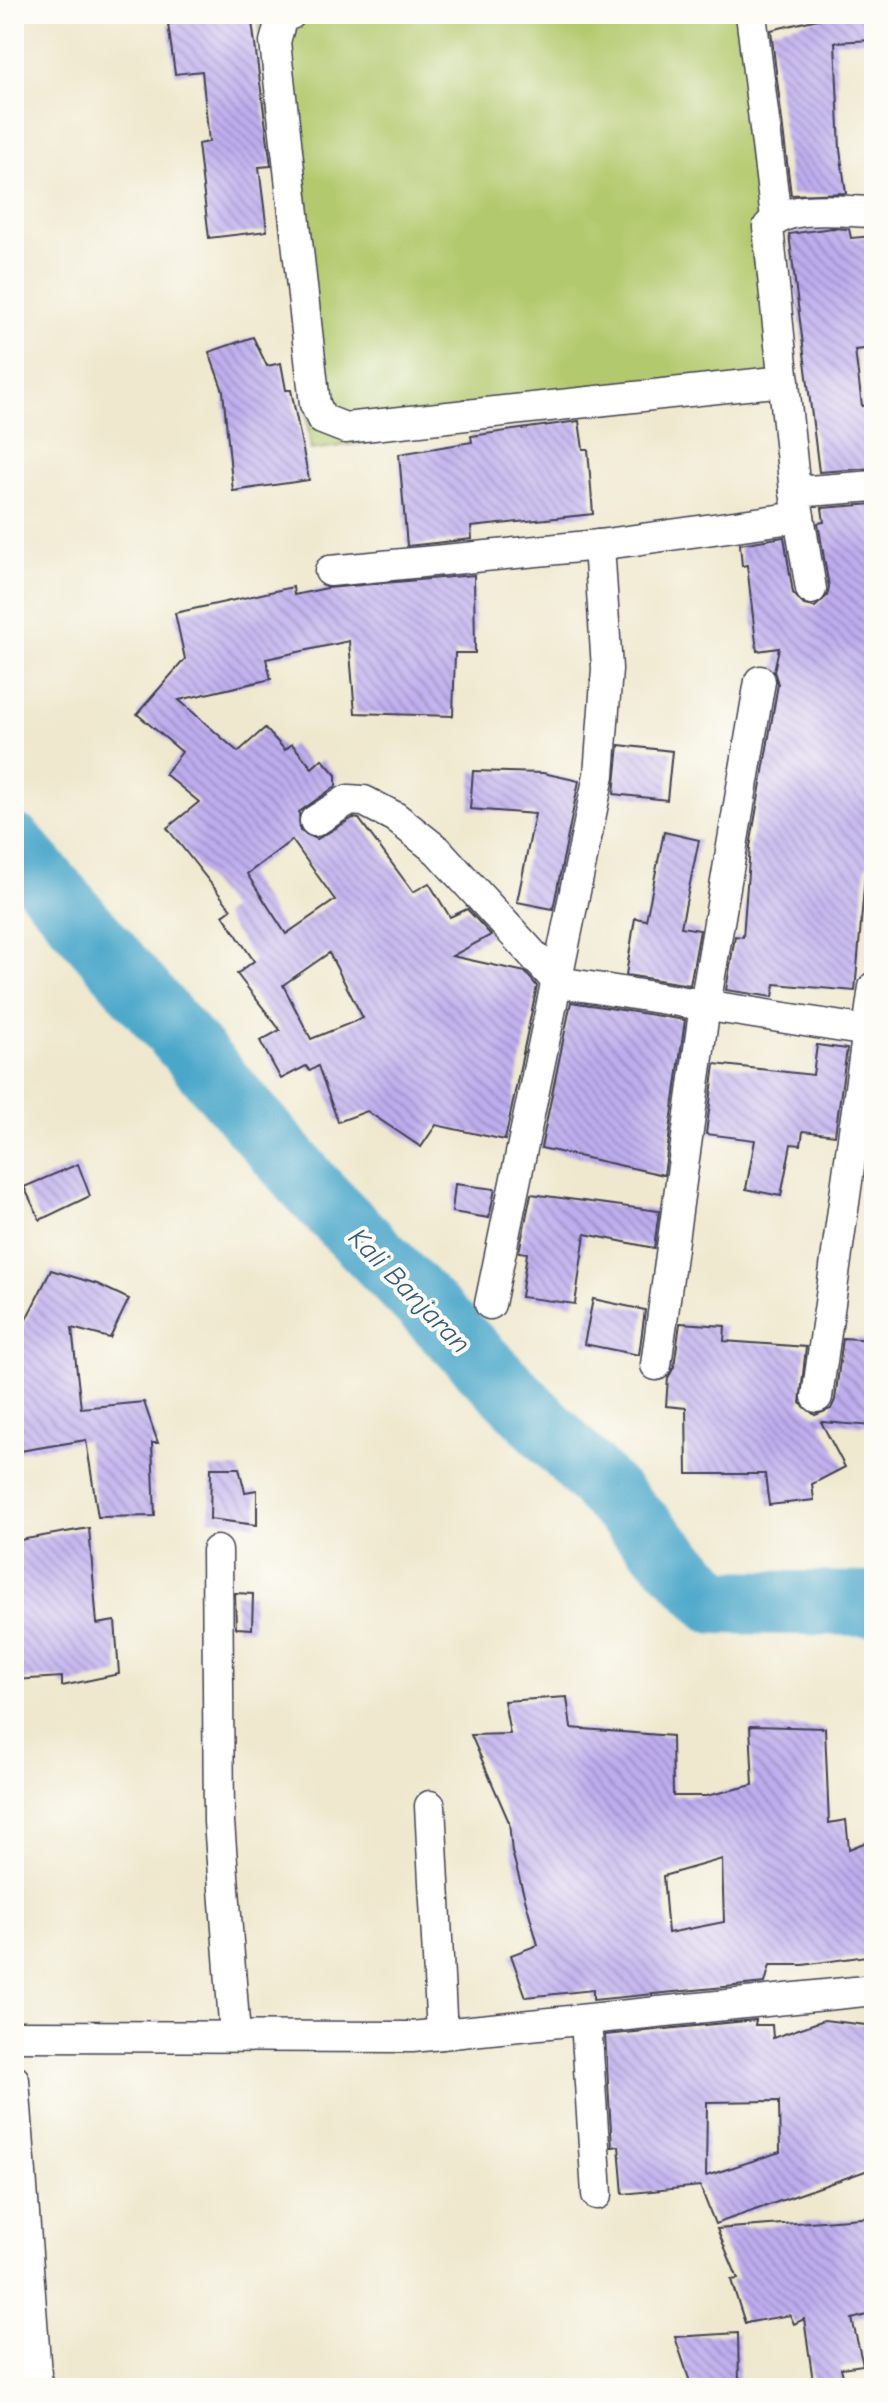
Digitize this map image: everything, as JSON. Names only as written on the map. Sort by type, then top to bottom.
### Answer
[{"type":"street","points":[[291,14],[282,16],[275,42],[315,404],[322,419],[345,428],[784,381]]},
{"type":"street","points":[[751,14],[776,218]]},
{"type":"street","points":[[811,589],[797,505],[768,227],[776,218],[792,213],[874,212]]},
{"type":"street","points":[[330,571],[599,545],[797,505],[874,486]]},
{"type":"street","points":[[490,1304],[599,775],[607,669],[599,545]]},
{"type":"street","points":[[656,1365],[705,1005],[760,681]]},
{"type":"street","points":[[315,821],[348,800],[364,801],[395,817],[438,851],[558,982],[870,1032]]},
{"type":"street","points":[[817,1397],[874,987]]},
{"type":"street","points":[[217,1551],[219,1822],[235,2036]]},
{"type":"street","points":[[430,1806],[442,2034]]},
{"type":"street","points":[[14,2036],[442,2034],[874,1990]]},
{"type":"street","points":[[586,2020],[597,2194]]},
{"type":"street","points":[[14,2080],[37,2388]]},
{"type":"green space","points":[[258,14],[745,14],[782,396],[582,414],[311,450]]},
{"type":"building","points":[[251,14],[271,166],[259,167],[267,231],[209,238],[198,144],[209,142],[202,71],[175,74],[168,24]]},
{"type":"building","points":[[839,14],[874,14],[874,40],[835,42],[840,150],[846,193],[791,195],[771,30]]},
{"type":"building","points":[[832,228],[849,229],[851,238],[874,236],[874,348],[855,350],[862,406],[874,404],[874,468],[819,472],[789,234]]},
{"type":"building","points":[[253,337],[267,366],[281,363],[286,390],[291,390],[309,480],[233,491],[223,391],[209,352]]},
{"type":"building","points":[[579,421],[583,449],[588,449],[593,514],[471,527],[472,539],[407,546],[399,454],[472,442],[471,436]]},
{"type":"building","points":[[874,504],[874,867],[866,865],[855,991],[775,984],[773,997],[726,990],[735,936],[743,937],[750,847],[778,684],[774,671],[779,648],[757,651],[747,565],[742,566],[740,544],[784,537],[793,593],[804,605],[815,607],[827,596],[829,587],[818,523],[824,522],[822,508]]},
{"type":"building","points":[[474,575],[475,653],[455,653],[453,716],[355,713],[349,641],[266,659],[271,679],[179,700],[238,752],[265,728],[285,750],[292,744],[312,768],[322,759],[336,775],[336,786],[299,812],[300,831],[317,839],[353,818],[359,819],[413,892],[429,883],[450,917],[467,909],[491,935],[452,956],[525,972],[537,986],[505,1140],[436,1125],[421,1147],[367,1111],[338,1122],[318,1066],[310,1071],[306,1066],[281,1079],[260,1041],[280,1030],[237,974],[254,961],[223,915],[231,909],[167,828],[199,802],[165,774],[182,752],[137,714],[185,659],[175,613],[293,587],[294,595],[327,588]],"holes":[[[292,840],[335,900],[286,934],[247,874]],[[329,953],[363,1018],[311,1039],[283,985]]]},
{"type":"building","points":[[619,745],[672,751],[667,800],[614,794]]},
{"type":"building","points":[[473,771],[543,773],[579,781],[553,909],[517,902],[535,814],[470,809]]},
{"type":"building","points":[[664,832],[699,840],[681,927],[700,930],[690,985],[626,975],[635,918],[646,920]]},
{"type":"building","points":[[571,1002],[685,1020],[664,1175],[541,1148]]},
{"type":"building","points":[[817,1045],[847,1049],[835,1135],[803,1131],[801,1145],[791,1144],[781,1196],[746,1189],[755,1140],[706,1134],[715,1064],[813,1075]]},
{"type":"building","points":[[78,1164],[90,1196],[40,1220],[24,1187]]},
{"type":"building","points":[[455,1184],[495,1189],[489,1218],[452,1212]]},
{"type":"building","points":[[531,1194],[659,1211],[654,1248],[585,1234],[575,1304],[521,1297],[527,1253],[519,1252]]},
{"type":"building","points":[[51,1270],[97,1284],[129,1299],[110,1338],[72,1328],[81,1408],[144,1402],[158,1443],[152,1443],[155,1516],[98,1517],[86,1440],[14,1452],[14,1343]]},
{"type":"building","points":[[593,1299],[645,1310],[639,1355],[584,1344]]},
{"type":"building","points":[[680,1323],[725,1326],[724,1341],[806,1347],[800,1403],[815,1415],[831,1409],[835,1400],[843,1338],[874,1340],[874,1426],[821,1422],[845,1467],[812,1484],[814,1500],[769,1505],[765,1474],[687,1474],[686,1408],[666,1406],[668,1378],[674,1367]]},
{"type":"building","points":[[211,1468],[239,1468],[245,1492],[257,1490],[257,1525],[210,1519]]},
{"type":"building","points":[[89,1528],[97,1624],[115,1621],[119,1674],[62,1686],[62,1677],[14,1680],[14,1541]]},
{"type":"building","points":[[235,1593],[253,1594],[252,1629],[236,1628]]},
{"type":"building","points":[[567,1697],[571,1728],[672,1736],[673,1796],[706,1796],[753,1785],[750,1726],[825,1728],[829,1823],[846,1820],[849,1849],[874,1839],[874,1955],[803,1965],[770,1965],[765,1983],[593,2000],[593,1990],[526,1997],[511,1955],[538,1945],[512,1852],[509,1822],[471,1735],[510,1734],[504,1701]],"holes":[[[722,1859],[724,1922],[668,1933],[663,1876]]]},
{"type":"building","points":[[756,2020],[755,2025],[772,2025],[773,2038],[824,2020],[874,2026],[874,2168],[715,2224],[700,2186],[623,2194],[619,2146],[612,2147],[605,2035]],"holes":[[[779,2101],[780,2152],[706,2176],[707,2102]]]},
{"type":"building","points":[[874,2217],[874,2313],[852,2319],[863,2365],[841,2368],[846,2388],[814,2388],[804,2319],[794,2324],[790,2315],[745,2323],[731,2280],[738,2279],[717,2229]]},
{"type":"building","points":[[738,2333],[739,2383],[691,2385],[675,2337]]},
{"type":"waterway","name":"Kali Banjaran","points":[[14,846],[313,1190],[715,1602],[874,1604]]}]
